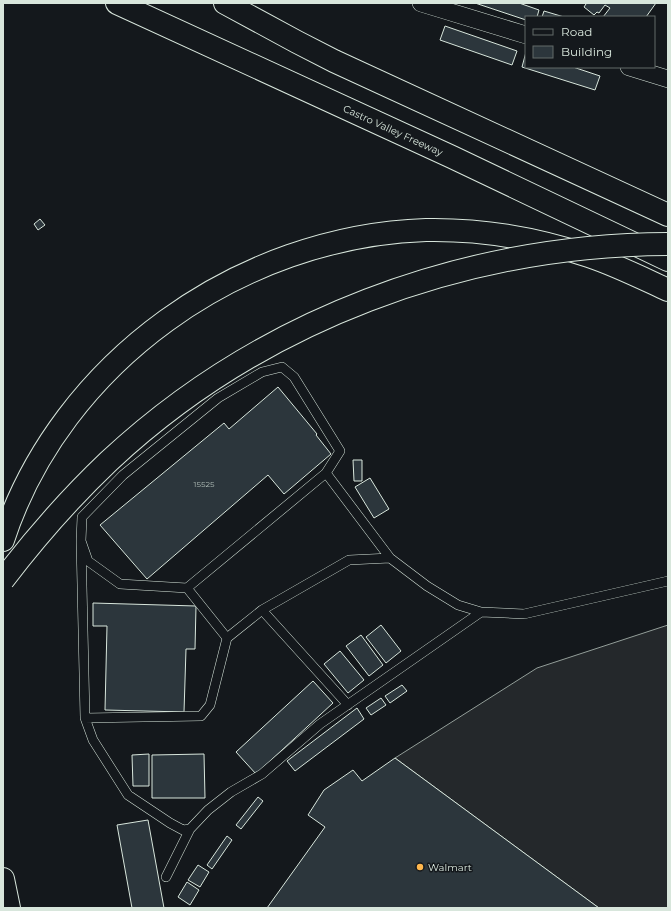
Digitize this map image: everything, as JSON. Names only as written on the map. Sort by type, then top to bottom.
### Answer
[{"type":"highway","name":"Castro Valley Freeway","points":[[117,3],[472,167],[668,260]]},
{"type":"highway","points":[[225,3],[334,61],[668,215]]},
{"type":"highway","points":[[3,540],[23,490],[44,452],[67,419],[118,361],[151,332],[188,305],[224,284],[263,265],[302,251],[356,238],[426,230],[468,232],[510,237],[548,244],[590,256],[630,272],[668,290]]},
{"type":"highway","points":[[3,580],[50,521],[79,490],[125,447],[168,412],[209,383],[244,360],[281,340],[344,310],[396,289],[478,265],[560,250],[601,246],[668,244]]},
{"type":"highway","points":[[3,878],[9,908]]},
{"type":"street","points":[[421,3],[525,35]]},
{"type":"street","points":[[632,68],[668,79]]},
{"type":"lane","points":[[81,541],[88,561],[120,584],[187,588],[326,473],[340,451],[294,377],[282,367],[262,372],[218,398],[123,475],[82,517],[81,541],[85,718],[93,740],[128,795],[170,823],[184,830],[190,829]]},
{"type":"lane","points":[[326,473],[390,558],[427,586],[458,606],[481,612],[524,614],[668,581]]},
{"type":"lane","points":[[85,718],[201,716],[210,705],[227,638],[262,610],[349,560],[390,558]]},
{"type":"lane","points":[[187,588],[227,638]]},
{"type":"lane","points":[[262,610],[348,705]]},
{"type":"lane","points":[[166,877],[190,829],[208,810],[231,792],[262,774],[320,724],[481,612]]},
{"type":"shaded area","points":[[668,625],[668,908],[599,908],[395,758],[537,668]]},
{"type":"building","points":[[475,3],[519,3],[539,10],[537,16],[525,16],[525,20]]},
{"type":"building","points":[[584,3],[656,3],[647,16],[604,16],[610,8],[605,5],[599,13],[597,12],[594,15],[584,7],[586,4]]},
{"type":"building","points":[[544,11],[561,16],[542,16]]},
{"type":"building","points":[[445,26],[517,51],[512,65],[440,40]]},
{"type":"building","points":[[525,56],[525,68],[522,67]]},
{"type":"building","points":[[525,68],[576,68],[600,76],[595,90]]},
{"type":"building","points":[[40,219],[45,225],[38,230],[34,224]]},
{"type":"building","points":[[278,387],[317,434],[316,435],[331,454],[284,494],[268,475],[147,579],[100,525],[224,423],[229,429]]},
{"type":"building","points":[[353,460],[362,460],[362,481],[354,481]]},
{"type":"building","points":[[370,478],[389,509],[374,518],[355,487]]},
{"type":"building","points":[[93,603],[196,606],[195,649],[186,649],[184,712],[105,710],[107,626],[93,626]]},
{"type":"building","points":[[381,625],[401,651],[386,663],[366,637]]},
{"type":"building","points":[[361,635],[383,665],[369,676],[346,646]]},
{"type":"building","points":[[340,651],[364,680],[348,693],[324,664]]},
{"type":"building","points":[[313,681],[333,703],[256,774],[236,752]]},
{"type":"building","points":[[402,685],[407,691],[390,703],[385,696]]},
{"type":"building","points":[[381,698],[386,705],[371,715],[366,708]]},
{"type":"building","points":[[357,708],[364,719],[295,771],[287,761]]},
{"type":"building","points":[[149,754],[149,786],[133,786],[132,755]]},
{"type":"building","points":[[204,754],[205,798],[152,798],[152,755]]},
{"type":"building","name":"Walmart","points":[[395,758],[599,908],[267,908],[325,827],[308,815],[324,790],[353,770],[362,781]]},
{"type":"building","points":[[258,797],[263,801],[241,829],[236,825]]},
{"type":"building","points":[[148,820],[164,908],[132,908],[117,825]]},
{"type":"building","points":[[227,836],[232,840],[212,869],[207,865]]},
{"type":"building","points":[[198,865],[209,872],[200,887],[188,880]]},
{"type":"building","points":[[187,882],[199,890],[190,905],[178,897]]},
{"type":"place","name":"Walmart","points":[[420,867]]}]
